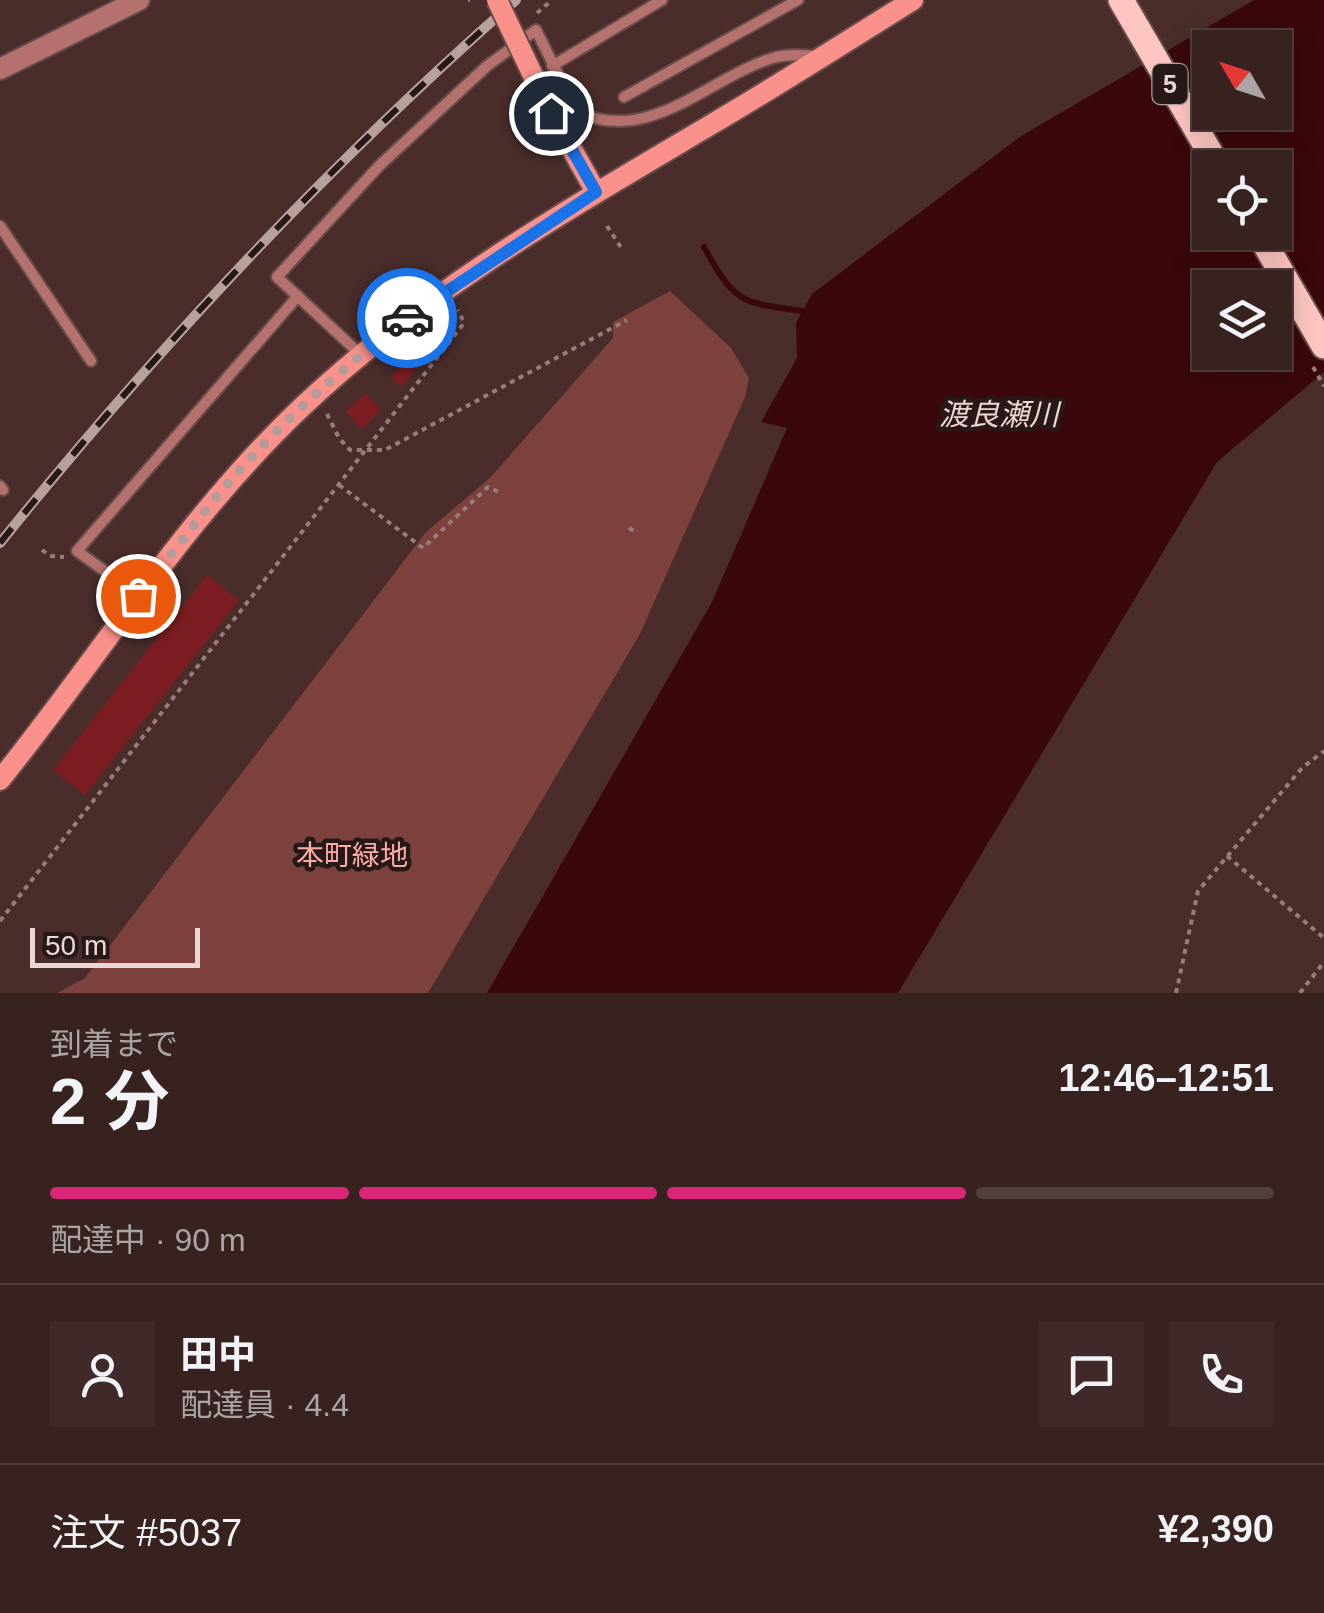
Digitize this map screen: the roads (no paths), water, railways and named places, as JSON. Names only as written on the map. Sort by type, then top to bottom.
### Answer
[{"type":"main road","name":"5","points":[[1121,0],[1208,150]]},
{"type":"main road","points":[[1268,250],[1324,346]]},
{"type":"street","points":[[0,69],[138,0]]},
{"type":"street","points":[[497,0],[551,113],[596,192]]},
{"type":"street","points":[[0,780],[231,480],[360,354],[430,300],[596,192],[913,0]]},
{"type":"lane","points":[[552,66],[662,0]]},
{"type":"lane","points":[[624,97],[798,0]]},
{"type":"lane","points":[[360,354],[277,277],[379,166],[487,66],[536,30],[577,112],[606,122],[653,118],[773,58],[793,54],[823,56]]},
{"type":"lane","points":[[0,226],[90,362]]},
{"type":"lane","points":[[138,596],[77,551],[298,296]]},
{"type":"water","name":"渡良瀬川","points":[[1254,0],[1324,0],[1324,372],[1217,462],[898,993],[487,993],[712,602],[787,428],[761,422],[797,358],[796,323],[812,294],[1021,136],[1192,36],[1192,130],[1292,130],[1292,30],[1203,30]]},
{"type":"waterway","points":[[704,247],[725,281],[744,299],[809,312]]},
{"type":"railway","points":[[0,543],[120,399],[246,260],[378,127],[516,0]]},
{"type":"park label","name":"本町緑地","points":[[352,855]]}]
